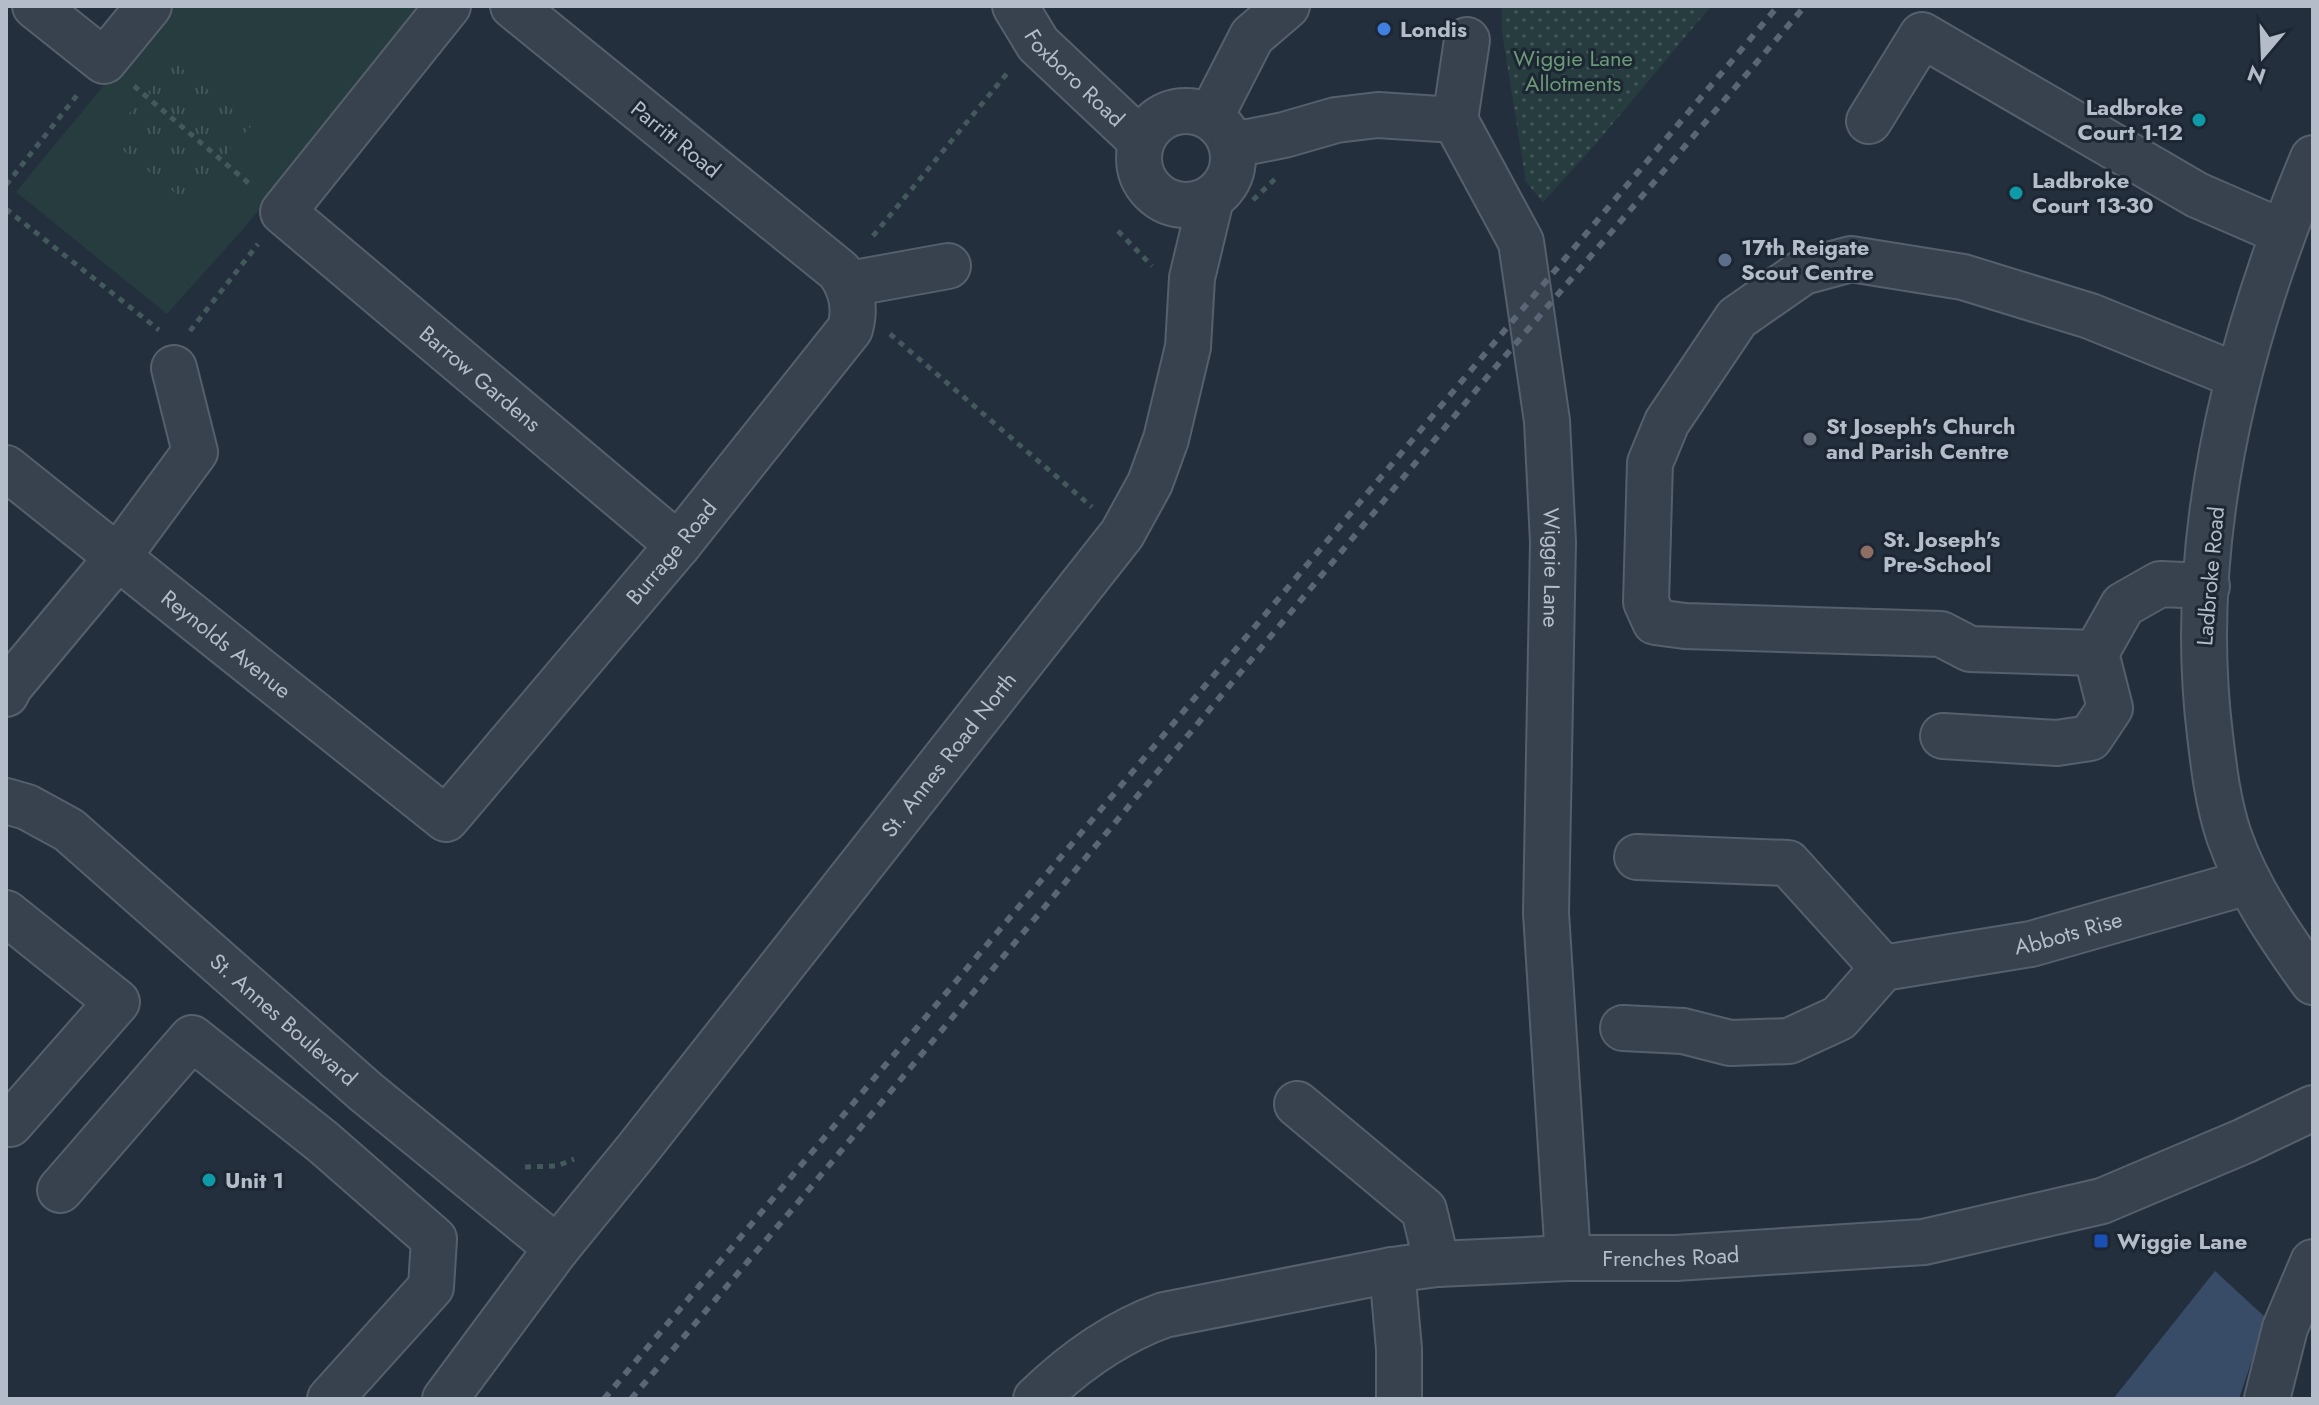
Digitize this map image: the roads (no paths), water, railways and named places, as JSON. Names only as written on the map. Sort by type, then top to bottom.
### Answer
[{"type":"street","points":[[35,6],[104,61],[149,6]]},
{"type":"street","name":"Barrow Gardens","points":[[448,6],[283,212],[678,545]]},
{"type":"street","name":"Parritt Road","points":[[513,6],[844,278]]},
{"type":"street","name":"Foxboro Road","points":[[1015,6],[1038,44],[1141,141]]},
{"type":"street","points":[[1287,6],[1252,36],[1222,131],[1234,164],[1228,182],[1228,204],[1181,206],[1162,199],[1143,178],[1139,162],[1141,141],[1150,127],[1163,116],[1175,111],[1192,111],[1222,131],[1284,135],[1336,120],[1378,115],[1455,120],[1467,40]]},
{"type":"street","points":[[1869,121],[1922,35],[2197,195],[2282,232]]},
{"type":"street","name":"Wiggie Lane","points":[[1455,120],[1521,242],[1547,421],[1553,542],[1546,913],[1568,1258]]},
{"type":"street","name":"Ladbroke Road","points":[[2313,158],[2282,232],[2238,376],[2219,479],[2203,655],[2217,789],[2229,835],[2248,882],[2264,911],[2313,982]]},
{"type":"street","name":"St. Annes Road North","points":[[445,1399],[557,1248],[1122,534],[1150,483],[1166,439],[1188,347],[1192,278],[1228,204]]},
{"type":"street","points":[[2096,653],[1970,649],[1941,634],[1685,626],[1655,622],[1646,602],[1650,463],[1667,422],[1737,318],[1803,272],[1851,259],[1977,282],[2090,316],[2238,376]]},
{"type":"street","points":[[844,278],[948,266]]},
{"type":"street","name":"Burrage Road","points":[[446,819],[678,545],[850,329],[854,315],[844,278]]},
{"type":"street","points":[[6,694],[117,558],[195,452],[176,356]]},
{"type":"street","name":"Reynolds Avenue","points":[[6,468],[446,819]]},
{"type":"street","points":[[1943,736],[2057,743],[2090,738],[2110,708],[2096,653],[2123,605],[2160,584],[2207,586]]},
{"type":"street","name":"St. Annes Boulevard","points":[[6,801],[27,807],[69,830],[366,1092],[557,1248]]},
{"type":"street","points":[[1623,1028],[1683,1031],[1730,1043],[1789,1041],[1839,1018],[1883,968],[1788,863],[1637,857]]},
{"type":"street","name":"Abbots Rise","points":[[1883,968],[2031,944],[2248,882]]},
{"type":"street","points":[[6,913],[117,1002],[10,1124]]},
{"type":"street","points":[[60,1190],[192,1038],[323,1142],[434,1239],[431,1287],[330,1399]]},
{"type":"street","points":[[323,1142],[331,1128],[366,1092]]},
{"type":"street","points":[[1297,1104],[1424,1210],[1437,1264]]},
{"type":"street","name":"Frenches Road","points":[[1036,1399],[1052,1383],[1131,1327],[1164,1315],[1437,1264],[1568,1258],[1676,1258],[1924,1242],[2102,1201],[2313,1108]]},
{"type":"street","points":[[2267,1399],[2285,1328],[2313,1262]]},
{"type":"street","points":[[1392,1270],[1399,1349],[1399,1399]]},
{"type":"water","points":[[2215,1271],[2266,1318],[2239,1399],[2113,1399]]},
{"type":"railway","points":[[604,1399],[1778,6]]},
{"type":"railway","points":[[631,1399],[1488,376],[1805,6]]},
{"type":"place","name":"Londis","points":[[1384,29]]},
{"type":"place","name":"Ladbroke Court 1-12","points":[[2199,120]]},
{"type":"place","name":"Ladbroke Court 13-30","points":[[2016,193]]},
{"type":"place","name":"17th Reigate Scout Centre","points":[[1725,260]]},
{"type":"place","name":"St Joseph's Church and Parish Centre","points":[[1810,439]]},
{"type":"place","name":"St. Joseph's Pre-School","points":[[1867,552]]},
{"type":"place","name":"Unit 1","points":[[209,1180]]},
{"type":"place","name":"Wiggie Lane","points":[[2101,1241]]},
{"type":"park label","name":"Wiggie Lane Allotments","points":[[1573,70]]}]
